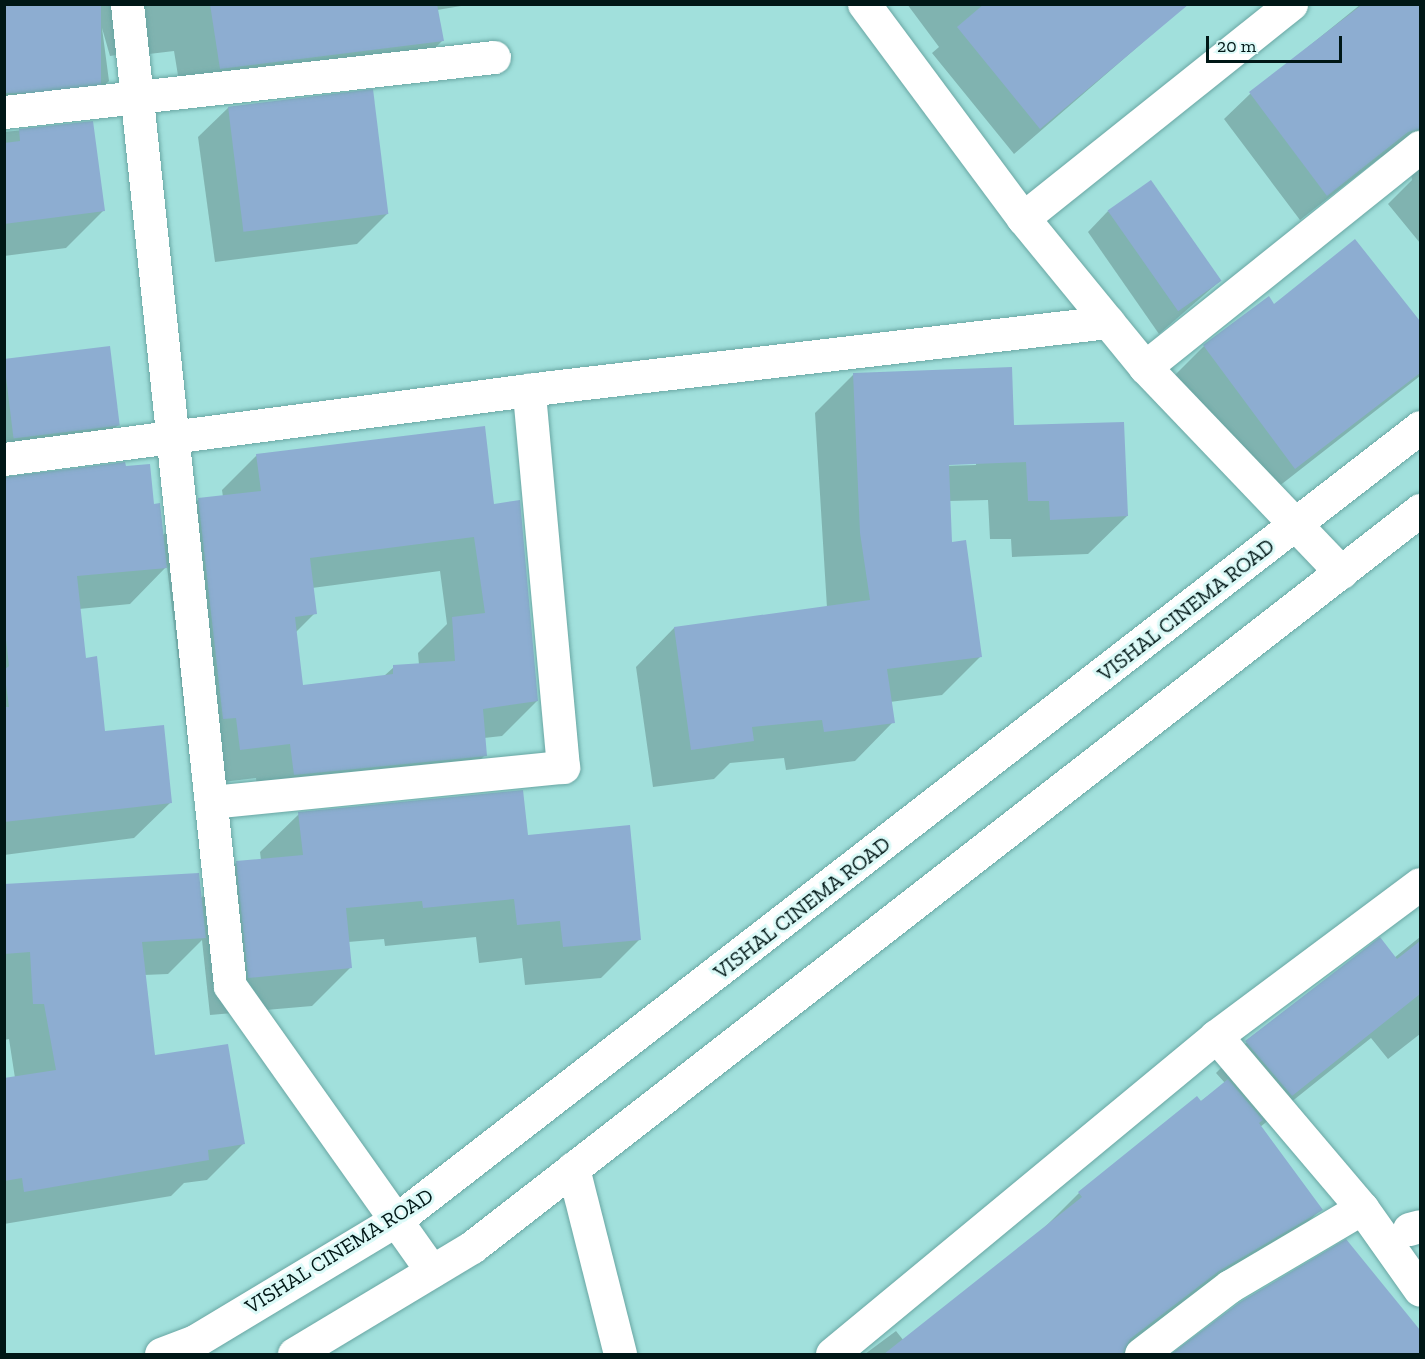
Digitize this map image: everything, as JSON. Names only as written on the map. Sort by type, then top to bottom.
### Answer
[{"type":"street","points":[[127,4],[230,986],[432,1271]]},
{"type":"street","points":[[864,4],[1023,218],[1145,367],[1341,572]]},
{"type":"street","points":[[1023,218],[1291,4]]},
{"type":"street","points":[[4,112],[494,57]]},
{"type":"street","points":[[1145,367],[1420,147]]},
{"type":"street","points":[[4,459],[530,390],[1108,322]]},
{"type":"street","points":[[211,802],[563,767],[530,390]]},
{"type":"street","name":"VISHAL CINEMA ROAD","points":[[161,1354],[195,1341],[396,1220],[1420,427]]},
{"type":"street","points":[[294,1354],[472,1247],[1420,510]]},
{"type":"street","points":[[832,1354],[1216,1036],[1420,884]]},
{"type":"street","points":[[1216,1036],[1362,1208],[1420,1290]]},
{"type":"street","points":[[573,1168],[620,1354]]},
{"type":"street","points":[[1141,1354],[1230,1286],[1362,1208]]},
{"type":"building","points":[[4,4],[101,4],[101,93],[4,93]]},
{"type":"building","points":[[210,4],[437,4],[444,41],[220,69]]},
{"type":"building","points":[[984,4],[1189,4],[1040,129],[957,27]]},
{"type":"building","points":[[1363,4],[1420,4],[1420,129],[1408,132],[1327,196],[1249,92]]},
{"type":"building","points":[[373,89],[388,214],[243,232],[228,107]]},
{"type":"building","points":[[93,121],[105,211],[4,224],[4,143],[20,141],[19,129]]},
{"type":"building","points":[[1151,180],[1222,281],[1178,311],[1108,210]]},
{"type":"building","points":[[1355,239],[1420,321],[1420,373],[1295,469],[1203,345],[1269,296],[1274,304]]},
{"type":"building","points":[[110,346],[120,425],[14,438],[4,359]]},
{"type":"building","points":[[1012,367],[1014,425],[1124,422],[1128,516],[1050,520],[1049,501],[1028,501],[1026,462],[949,465],[952,542],[966,540],[982,657],[887,669],[895,723],[824,732],[822,720],[752,727],[754,741],[691,750],[674,627],[870,600],[860,533],[853,373]]},
{"type":"building","points":[[485,426],[494,504],[520,500],[538,701],[483,709],[487,756],[294,775],[290,744],[240,750],[236,718],[223,719],[198,498],[261,491],[256,454]],"holes":[[[474,537],[485,613],[452,617],[455,661],[393,665],[393,674],[303,685],[295,617],[317,614],[310,558]]]},
{"type":"building","points":[[125,462],[126,466],[150,464],[154,504],[160,503],[167,568],[77,576],[86,658],[97,656],[105,731],[164,725],[172,803],[4,822],[4,707],[9,707],[4,670],[9,666],[4,623],[4,477]]},
{"type":"building","points":[[523,790],[528,835],[630,825],[641,940],[563,947],[560,921],[517,925],[514,899],[423,908],[422,901],[346,908],[352,968],[248,978],[236,861],[303,855],[298,812]]},
{"type":"building","points":[[199,873],[206,938],[142,942],[155,1055],[228,1044],[245,1144],[208,1150],[209,1160],[24,1192],[22,1178],[4,1181],[4,1078],[56,1070],[44,1004],[33,1004],[30,952],[4,954],[4,884]]},
{"type":"building","points":[[1380,937],[1397,959],[1420,941],[1420,994],[1292,1096],[1245,1041]]},
{"type":"building","points":[[1228,1079],[1263,1120],[1259,1123],[1323,1210],[1219,1271],[1130,1339],[1123,1354],[884,1354],[1082,1197],[1078,1192],[1197,1096],[1201,1101]]},
{"type":"building","points":[[1346,1239],[1420,1330],[1420,1354],[1171,1354],[1240,1302]]}]
